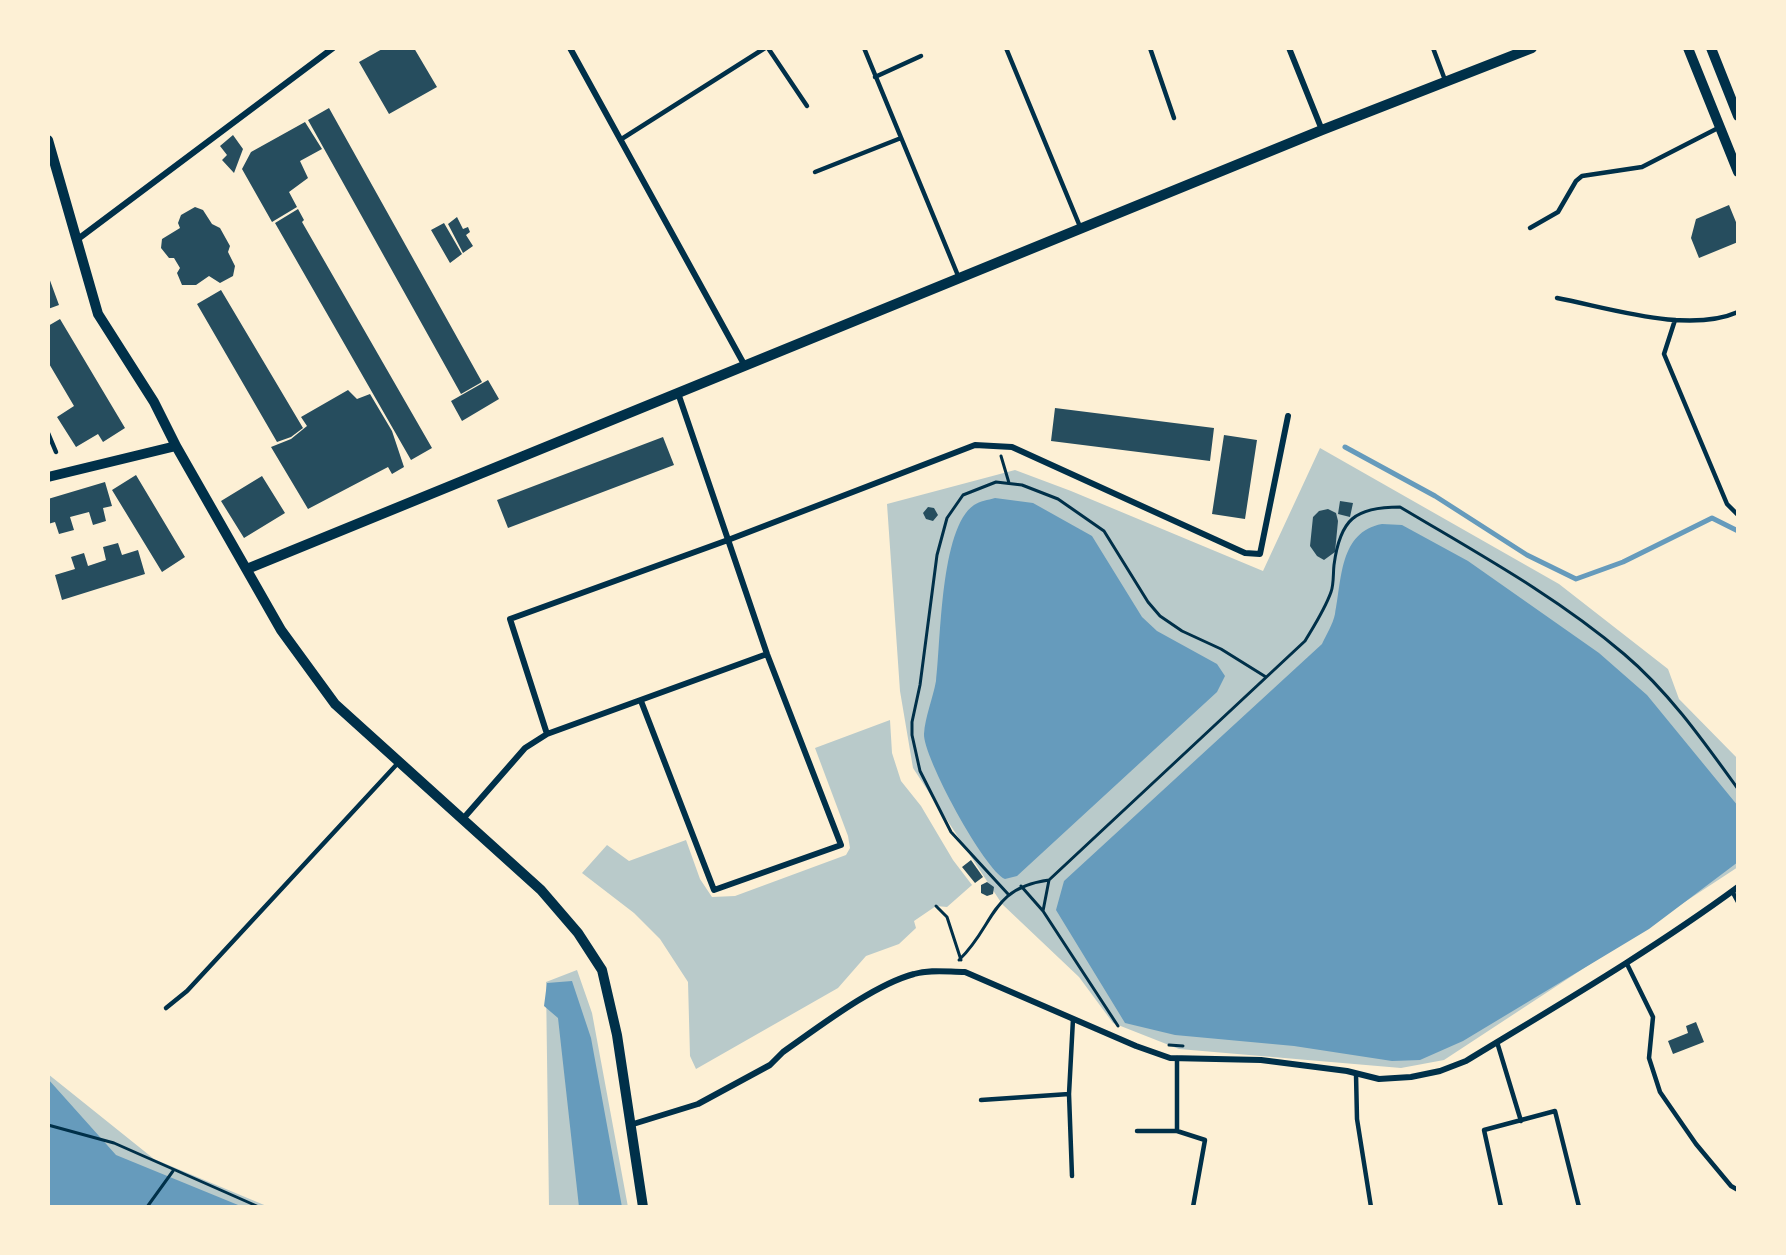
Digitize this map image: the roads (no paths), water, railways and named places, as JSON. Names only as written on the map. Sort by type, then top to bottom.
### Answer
[{"type":"street","points":[[78,239],[333,48]]},
{"type":"street","points":[[570,48],[745,366]]},
{"type":"street","points":[[1289,48],[1322,130]]},
{"type":"street","points":[[247,569],[1445,80],[1532,48]]},
{"type":"street","points":[[1688,48],[1738,172]]},
{"type":"street","points":[[1711,48],[1738,116]]},
{"type":"street","points":[[48,140],[98,314],[154,402],[176,446],[281,630],[335,704],[541,890],[578,933],[602,970],[617,1035],[643,1207]]},
{"type":"street","points":[[641,701],[714,890],[841,845],[767,654],[678,393]]},
{"type":"street","points":[[547,734],[510,619],[728,540],[975,445],[999,446],[1022,452],[1245,553],[1260,554],[1288,416]]},
{"type":"street","points":[[48,477],[176,446]]},
{"type":"street","points":[[462,821],[525,748],[547,734],[767,654]]},
{"type":"street","points":[[630,1125],[698,1104],[770,1065],[783,1052],[887,984],[915,973],[937,971],[965,972],[1136,1046],[1177,1058],[1261,1060],[1379,1079],[1412,1077],[1440,1071],[1466,1061],[1627,964],[1735,889]]},
{"type":"lane","points":[[620,140],[767,48],[807,106]]},
{"type":"lane","points":[[864,48],[959,279]]},
{"type":"lane","points":[[1006,48],[1081,229]]},
{"type":"lane","points":[[1150,48],[1174,118]]},
{"type":"lane","points":[[1433,48],[1445,80]]},
{"type":"lane","points":[[875,76],[921,56]]},
{"type":"lane","points":[[1530,228],[1558,212],[1576,181],[1582,176],[1642,167],[1720,127]]},
{"type":"lane","points":[[816,172],[901,138]]},
{"type":"lane","points":[[1557,298],[1690,322],[1719,320],[1738,312]]},
{"type":"lane","points":[[1675,320],[1664,354],[1727,504],[1738,515]]},
{"type":"lane","points":[[48,433],[56,452]]},
{"type":"lane","points":[[166,1008],[188,991],[398,763]]},
{"type":"lane","points":[[1735,889],[1738,902]]},
{"type":"lane","points":[[1627,964],[1653,1017],[1649,1059],[1660,1092],[1696,1144],[1731,1186],[1738,1191]]},
{"type":"lane","points":[[1072,1176],[1069,1094],[1073,1019]]},
{"type":"lane","points":[[1497,1042],[1521,1121]]},
{"type":"lane","points":[[1177,1058],[1177,1131]]},
{"type":"lane","points":[[1356,1074],[1357,1119],[1371,1207]]},
{"type":"lane","points":[[981,1100],[1069,1094]]},
{"type":"lane","points":[[1501,1207],[1484,1130],[1556,1111],[1579,1207]]},
{"type":"lane","points":[[1137,1131],[1177,1131],[1205,1140],[1193,1207]]},
{"type":"water","points":[[995,498],[1033,503],[1092,536],[1142,617],[1157,631],[1217,664],[1225,676],[1217,692],[1017,876],[1005,879],[996,871],[970,836],[933,765],[924,734],[936,681],[944,587],[954,537],[963,518],[974,505]]},
{"type":"water","points":[[1382,524],[1402,525],[1468,561],[1599,653],[1647,695],[1738,806],[1738,862],[1649,929],[1463,1041],[1420,1060],[1392,1061],[1294,1046],[1175,1035],[1125,1023],[1056,910],[1064,881],[1322,644],[1334,618],[1345,559],[1350,547],[1368,529]]},
{"type":"water","points":[[572,981],[591,1038],[622,1207],[579,1207],[558,1018],[544,1006],[547,983]]},
{"type":"water","points":[[48,1079],[116,1155],[243,1207],[48,1207]]},
{"type":"waterway","points":[[1345,447],[1435,496],[1527,555],[1576,579],[1623,562],[1712,518],[1738,531]]}]
